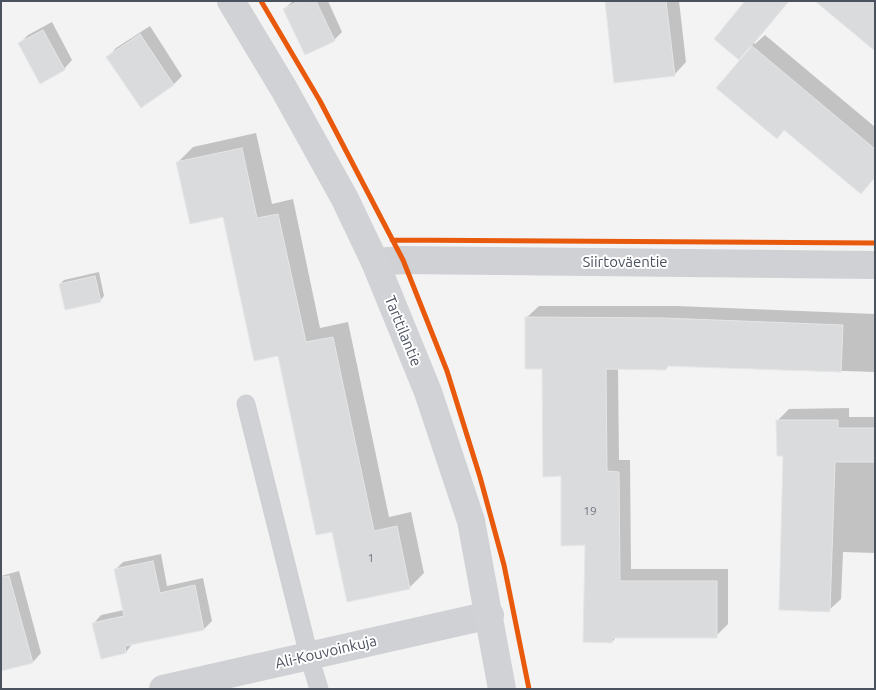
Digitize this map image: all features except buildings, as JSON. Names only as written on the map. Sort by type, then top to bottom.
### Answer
[{"type":"street","name":"Tarttilantie","points":[[231,1],[345,199],[375,262],[428,392],[468,512],[490,615],[502,689]]},
{"type":"street","name":"Siirtoväentie","points":[[375,262],[413,260],[875,264]]},
{"type":"street","name":"Ali-Kouvoinkuja","points":[[162,689],[490,615]]},
{"type":"lane","points":[[246,404],[319,689]]},
{"type":"cycle path","points":[[261,1],[320,101],[403,260],[447,371],[480,477],[504,565],[529,689]]},
{"type":"cycle path","points":[[392,240],[875,243]]}]
